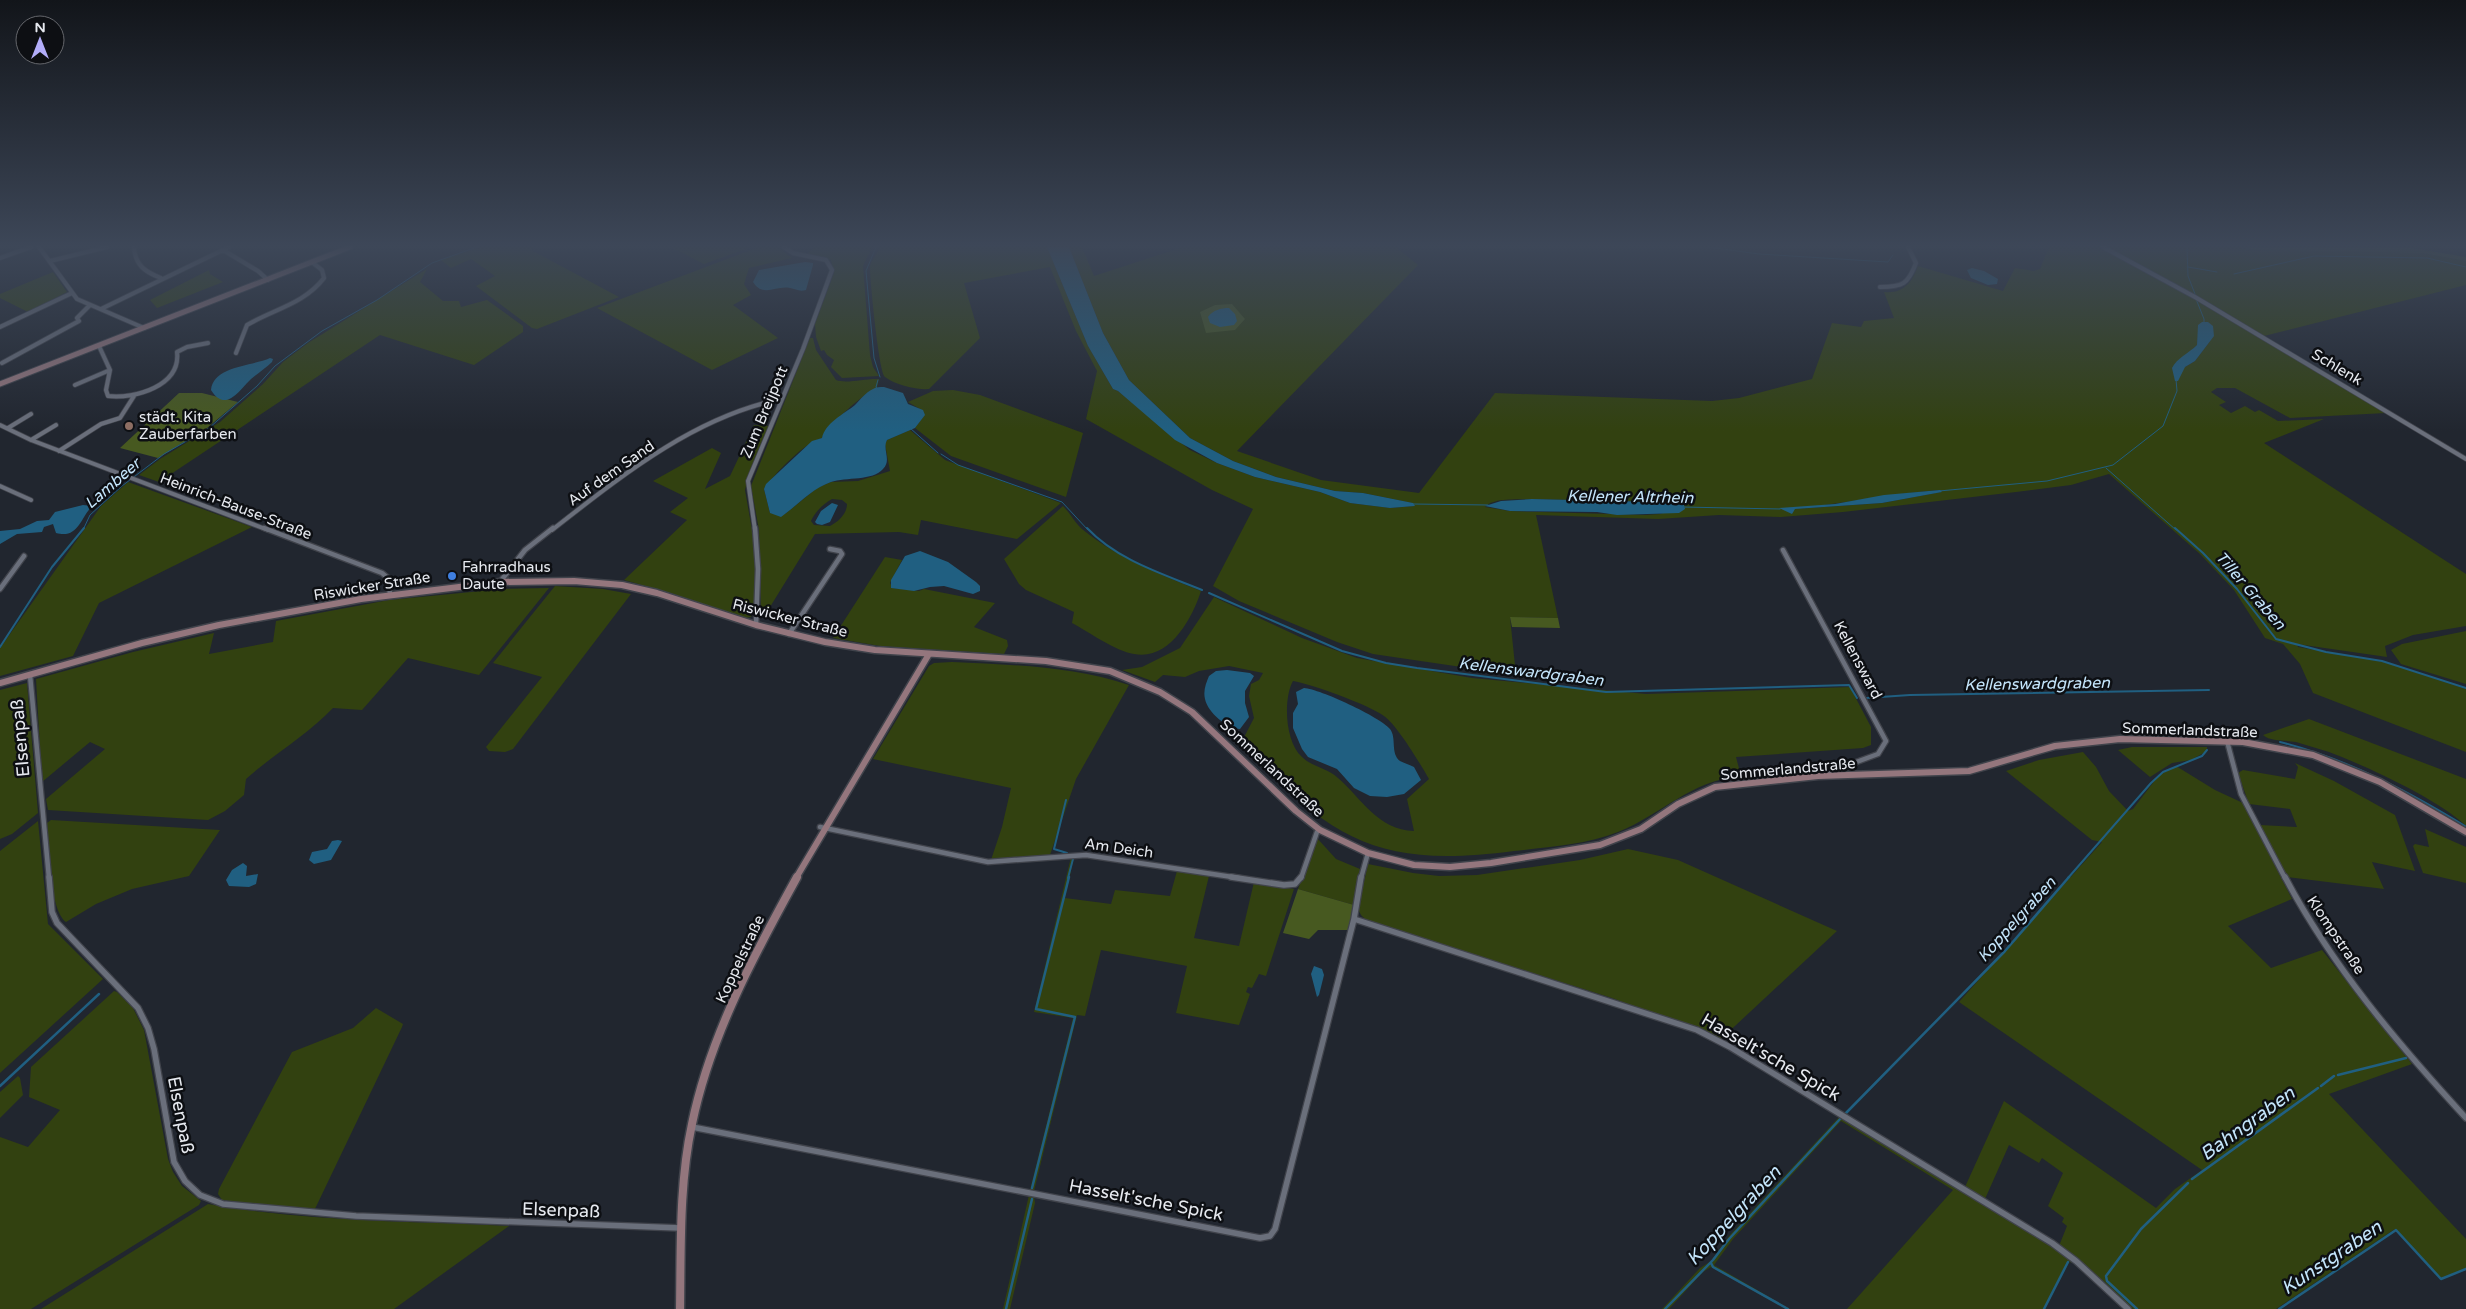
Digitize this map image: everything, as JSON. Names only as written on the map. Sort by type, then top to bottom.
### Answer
[{"type":"street","points":[[0,327],[40,308]]},
{"type":"street","points":[[2,363],[79,322],[77,318],[87,308]]},
{"type":"street","points":[[0,384],[197,308]]},
{"type":"street","points":[[236,353],[247,325],[285,308]]},
{"type":"street","name":"Zum Breijpott","points":[[756,625],[757,548],[754,521],[748,499],[748,481],[817,308]]},
{"type":"street","name":"Schlenk","points":[[2214,308],[2466,458]]},
{"type":"street","points":[[101,309],[145,329]]},
{"type":"street","points":[[99,346],[110,370],[106,390],[108,396],[117,398],[134,396],[158,385],[172,373],[178,362],[177,352],[187,347],[208,343]]},
{"type":"street","points":[[75,385],[110,370]]},
{"type":"street","points":[[59,451],[100,424],[120,418],[134,396]]},
{"type":"street","name":"Auf dem Sand","points":[[500,582],[525,550],[631,469],[726,415],[757,404],[782,399]]},
{"type":"street","points":[[0,432],[31,414]]},
{"type":"street","name":"Heinrich-Bause-Straße","points":[[0,425],[59,451],[382,573],[388,578],[390,594]]},
{"type":"street","points":[[31,440],[56,425]]},
{"type":"street","points":[[0,486],[32,500]]},
{"type":"street","points":[[789,634],[842,554],[840,551],[830,549]]},
{"type":"street","name":"Kellensward","points":[[1783,550],[1886,740],[1878,754],[1818,776]]},
{"type":"street","points":[[0,590],[24,556]]},
{"type":"street","name":"Riswicker Straße","points":[[0,683],[142,643],[219,625],[390,594],[500,582],[574,581],[622,585],[657,593],[789,634],[875,650],[929,654]]},
{"type":"street","name":"Koppelstraße","points":[[680,1309],[684,1185],[692,1126],[698,1100],[713,1055],[752,963],[823,827],[929,654]]},
{"type":"street","name":"Sommerlandstraße","points":[[929,654],[1046,661],[1077,665],[1110,672],[1160,692],[1192,712],[1208,725],[1296,811],[1320,830],[1368,853],[1414,865],[1450,867],[1550,855],[1620,839],[1641,830],[1678,804],[1715,787],[1755,781],[1818,776],[1969,771],[2056,746],[2155,738],[2227,741],[2272,746],[2313,755],[2354,770],[2415,801],[2466,832]]},
{"type":"street","name":"Elsenpaß","points":[[30,675],[52,912],[57,923],[114,981],[141,1015],[148,1028],[154,1049],[174,1162],[185,1181],[200,1195],[223,1204],[356,1216],[423,1220],[682,1228]]},
{"type":"street","name":"Klompstraße","points":[[2227,741],[2240,794],[2306,917],[2332,955],[2411,1058],[2466,1118]]},
{"type":"street","name":"Am Deich","points":[[823,827],[988,862],[1086,855],[1284,885],[1295,884],[1301,878],[1317,832],[1320,830]]},
{"type":"street","name":"Hasselt'sche Spick","points":[[692,1126],[1260,1238],[1270,1236],[1276,1229],[1354,919],[1360,880],[1368,853]]},
{"type":"street","name":"Hasselt'sche Spick","points":[[1354,919],[1697,1030],[1730,1047],[2052,1243],[2076,1261],[2128,1309]]},
{"type":"green space","points":[[20,308],[36,308],[28,312]]},
{"type":"green space","points":[[364,308],[498,308],[523,326],[523,332],[474,365],[380,335],[159,482],[139,475],[160,459],[220,422],[263,384],[283,362],[308,343]]},
{"type":"green space","points":[[505,308],[591,308],[537,329],[532,328]]},
{"type":"green space","points":[[597,308],[737,308],[778,338],[712,370]]},
{"type":"green space","points":[[821,308],[866,308],[870,355],[873,367],[879,376],[842,378],[831,367],[834,360],[824,350],[821,351],[816,337],[815,324]]},
{"type":"green space","points":[[874,308],[971,308],[980,338],[929,389],[918,389],[894,382],[885,377],[880,360]]},
{"type":"green space","points":[[1067,308],[1072,308],[1088,346],[1113,389],[1118,391],[1190,450],[1217,463],[1255,477],[1320,492],[1350,503],[1391,508],[1414,506],[1412,503],[1363,493],[1335,491],[1276,477],[1233,461],[1190,438],[1129,380],[1103,333],[1093,308],[1376,308],[1237,451],[1321,480],[1419,493],[1495,393],[1712,401],[1739,398],[1812,379],[1832,323],[1861,327],[1864,321],[1894,318],[1890,308],[2212,308],[2386,413],[2290,418],[2235,388],[2217,388],[2211,392],[2226,402],[2219,405],[2231,413],[2245,406],[2255,412],[2259,410],[2278,421],[2324,419],[2264,443],[2466,574],[2466,626],[2413,635],[2385,646],[2387,657],[2297,644],[2298,647],[2384,662],[2466,689],[2466,752],[2313,693],[2300,664],[2283,644],[2265,638],[2234,590],[2200,554],[2109,474],[2071,485],[1843,512],[1781,517],[1719,515],[1658,519],[1536,515],[1558,618],[1510,617],[1516,675],[1373,654],[1337,642],[1239,601],[1213,586],[1253,509],[1212,490],[1086,419],[1097,371],[1076,331]],"holes":[[[2199,325],[2210,341],[2195,361],[2185,367],[2182,358],[2186,357],[2197,345]],[[1939,490],[1941,492],[1882,503],[1795,509]],[[1514,499],[1657,502],[1662,499],[1684,505],[1660,514],[1645,515],[1510,511],[1485,507],[1500,500]]]},
{"type":"green space","points":[[1208,308],[1236,308],[1245,319],[1235,330],[1206,333],[1200,312]]},
{"type":"green space","points":[[2214,308],[2375,308],[2264,336]]},
{"type":"green space","points":[[810,338],[813,338],[816,350],[836,380],[879,379],[877,388],[856,403],[830,426],[822,438],[807,446],[790,459],[775,475],[764,489],[770,513],[785,514],[817,488],[831,482],[858,481],[890,471],[885,444],[887,440],[910,430],[945,460],[1061,503],[1017,539],[921,520],[918,535],[899,532],[815,534],[770,607],[761,615],[759,530],[751,486]],"holes":[[[832,499],[842,500],[847,504],[847,508],[839,520],[830,526],[814,525],[811,521],[822,506]]]},
{"type":"green space","points":[[953,390],[980,395],[1083,433],[1066,497],[951,456],[915,428],[923,417],[920,409],[908,402],[933,391]]},
{"type":"green space","points":[[179,393],[202,393],[238,402],[207,428],[158,458],[120,448]]},
{"type":"green space","points":[[754,425],[769,426],[750,470],[745,490],[755,547],[755,603],[751,617],[745,618],[671,593],[624,580],[687,520],[670,512],[688,498],[653,481],[712,448],[721,453],[705,489],[730,476]]},
{"type":"green space","points":[[128,482],[252,527],[99,603],[73,656],[0,676],[0,648],[101,506]]},
{"type":"green space","points":[[1063,506],[1082,529],[1110,549],[1201,591],[1192,614],[1177,636],[1168,645],[1158,651],[1147,654],[1134,654],[1119,649],[1072,623],[1074,612],[1026,590],[1019,584],[1004,559]]},
{"type":"green space","points":[[885,557],[902,560],[890,583],[893,588],[919,591],[924,589],[995,603],[974,627],[1007,640],[1008,646],[1004,654],[880,646],[833,638]]},
{"type":"green space","points":[[555,586],[603,589],[631,594],[513,749],[505,752],[489,751],[486,747],[542,677],[493,663]]},
{"type":"green space","points":[[549,588],[479,675],[408,658],[362,710],[333,708],[246,779],[244,795],[225,811],[208,820],[48,810],[46,799],[105,749],[90,742],[42,782],[36,679],[133,652],[214,633],[209,654],[273,642],[276,621],[389,600],[502,589]]},
{"type":"green space","points":[[1214,597],[1302,638],[1357,658],[1472,678],[1646,694],[1850,687],[1871,727],[1871,745],[1863,748],[1736,757],[1741,776],[1706,784],[1634,825],[1593,840],[1553,847],[1467,856],[1427,855],[1392,850],[1361,840],[1332,825],[1303,804],[1273,778],[1240,745],[1254,718],[1249,696],[1251,684],[1259,680],[1263,673],[1229,666],[1199,671],[1185,677],[1163,675],[1155,682],[1122,670],[1142,667],[1180,648]],"holes":[[[1293,681],[1313,686],[1377,711],[1395,728],[1429,779],[1407,799],[1414,831],[1401,829],[1380,819],[1334,775],[1310,763],[1296,750],[1287,720],[1288,698]]]},
{"type":"green space","points":[[1510,617],[1558,618],[1560,628],[1512,627]]},
{"type":"green space","points":[[2466,631],[2466,684],[2401,664],[2391,650],[2402,644]]},
{"type":"green space","points":[[952,662],[1064,670],[1129,685],[1076,779],[1050,855],[991,860],[1002,827],[1011,788],[873,759],[929,666],[934,663]]},
{"type":"green space","points":[[27,683],[38,813],[12,834],[0,839],[0,690]]},
{"type":"green space","points":[[2309,719],[2466,779],[2466,826],[2439,805],[2362,765],[2296,742],[2270,739],[2263,735]]},
{"type":"green space","points":[[2132,747],[2207,747],[2207,751],[2191,760],[2172,763],[2150,777],[2118,750]]},
{"type":"green space","points":[[2083,752],[2096,767],[2109,791],[2128,811],[2133,809],[2159,775],[2176,766],[2215,790],[2243,803],[2292,899],[2228,926],[2271,968],[2322,950],[2412,1064],[2329,1094],[2466,1239],[2466,1269],[2440,1278],[2395,1229],[2276,1309],[2133,1309],[2101,1279],[2059,1246],[2067,1226],[2062,1222],[2064,1218],[2048,1206],[2063,1173],[2042,1158],[2039,1163],[2009,1145],[1985,1199],[1965,1187],[2004,1101],[2156,1208],[2175,1189],[2202,1170],[1959,1002],[2102,842],[2092,840],[2006,771],[2039,760]]},
{"type":"green space","points":[[2295,763],[2334,781],[2395,815],[2415,871],[2372,862],[2384,889],[2287,877],[2260,825],[2297,827],[2290,809],[2249,804],[2238,773],[2243,770],[2295,779],[2298,767]]},
{"type":"green space","points":[[51,820],[220,830],[189,876],[132,889],[96,904],[66,922],[60,915],[53,891],[47,823]]},
{"type":"green space","points":[[38,821],[48,924],[103,979],[0,1073],[0,851]]},
{"type":"green space","points":[[2425,829],[2466,847],[2466,883],[2423,873],[2413,846],[2415,844],[2429,847]]},
{"type":"green space","points":[[1317,838],[1336,859],[1360,869],[1354,905],[1298,889]]},
{"type":"green space","points":[[1628,849],[1678,860],[1837,931],[1721,1039],[1612,998],[1367,921],[1358,909],[1368,864],[1439,876],[1477,875],[1580,860]]},
{"type":"green space","points":[[1071,857],[1074,857],[1065,898],[1111,904],[1115,890],[1170,896],[1177,871],[1209,876],[1194,938],[1239,946],[1254,882],[1294,889],[1266,976],[1259,974],[1252,988],[1248,987],[1246,992],[1250,994],[1239,1025],[1176,1013],[1187,966],[1101,950],[1085,1016],[1077,1015],[1034,1191],[1030,1190],[1073,1018],[1034,1012]]},
{"type":"green space","points":[[1298,889],[1354,905],[1349,930],[1318,930],[1309,939],[1283,933]]},
{"type":"green space","points":[[114,991],[133,1008],[144,1030],[168,1159],[173,1172],[182,1186],[201,1201],[199,1205],[31,1309],[0,1309],[0,1137],[28,1147],[60,1110],[29,1097],[31,1067]]},
{"type":"green space","points":[[376,1008],[403,1024],[314,1211],[222,1200],[218,1194],[219,1189],[292,1052],[353,1028]]},
{"type":"green space","points":[[18,1076],[23,1095],[0,1118],[0,1092]]},
{"type":"green space","points":[[1840,1116],[2050,1245],[2074,1263],[2069,1262],[2045,1309],[1847,1309],[1953,1190],[1841,1121],[1733,1239],[1714,1265],[1790,1309],[1786,1309],[1711,1267],[1703,1272],[1669,1309],[1662,1309],[1700,1268],[1711,1261],[1729,1236]]},
{"type":"green space","points":[[1029,1195],[1034,1196],[1035,1203],[1010,1309],[1003,1309]]},
{"type":"green space","points":[[208,1204],[320,1218],[509,1226],[394,1309],[41,1309]]},
{"type":"water","points":[[1072,308],[1093,308],[1103,333],[1129,380],[1190,438],[1233,461],[1276,477],[1335,491],[1363,493],[1413,503],[1415,506],[1390,508],[1350,503],[1320,492],[1255,477],[1217,463],[1175,440],[1118,391],[1113,389],[1088,346]]},
{"type":"water","points":[[1229,308],[1235,314],[1237,321],[1234,325],[1220,327],[1210,323],[1208,317],[1220,309]]},
{"type":"water","points":[[2202,322],[2208,322],[2213,326],[2214,336],[2195,361],[2185,367],[2178,381],[2175,381],[2172,368],[2180,358],[2197,345],[2198,325]]},
{"type":"water","points":[[270,358],[273,359],[272,362],[227,400],[217,397],[211,390],[213,382],[226,371]]},
{"type":"water","points":[[884,387],[903,393],[908,404],[923,410],[925,415],[915,428],[887,440],[886,466],[879,473],[873,475],[837,480],[824,485],[781,517],[770,513],[764,489],[766,484],[812,441],[822,438],[831,423],[855,405],[868,392],[875,388]]},
{"type":"water","points":[[1940,490],[1942,492],[1882,503],[1795,509],[1792,514],[1779,508],[1835,504],[1884,495]]},
{"type":"water","points":[[1532,499],[1657,502],[1665,499],[1684,505],[1685,509],[1679,513],[1617,515],[1597,512],[1510,511],[1485,506],[1501,501]]},
{"type":"water","points":[[832,503],[838,505],[830,522],[822,525],[817,524],[815,522],[821,511]]},
{"type":"water","points":[[83,505],[92,506],[74,531],[63,534],[56,533],[53,524],[44,527],[42,532],[17,534],[0,544],[0,531],[20,529],[37,521],[49,520],[55,512]]},
{"type":"water","points":[[920,551],[948,562],[976,582],[980,586],[980,591],[973,594],[944,586],[914,591],[891,588],[891,580],[905,556]]},
{"type":"water","points":[[1227,670],[1250,673],[1254,676],[1245,691],[1245,703],[1249,717],[1240,729],[1229,726],[1219,719],[1210,709],[1204,696],[1209,676],[1216,671]]},
{"type":"water","points":[[1304,688],[1336,698],[1384,724],[1392,733],[1397,758],[1414,767],[1421,780],[1404,794],[1387,797],[1370,796],[1354,788],[1337,769],[1308,757],[1302,749],[1293,728],[1293,713],[1298,704],[1296,692]]},
{"type":"water","points":[[332,841],[342,841],[331,860],[314,864],[309,860],[312,852],[327,849]]},
{"type":"water","points":[[243,863],[247,866],[246,876],[258,874],[256,884],[249,887],[229,886],[226,880],[232,870]]},
{"type":"water","points":[[1314,966],[1322,969],[1324,975],[1317,997],[1311,974]]},
{"type":"waterway","name":"Lambeer","points":[[84,528],[90,515],[122,486],[164,454],[209,428],[257,386],[275,366],[322,331],[363,308]]},
{"type":"waterway","name":"Kellenswardgraben","points":[[869,308],[874,358],[880,377]]},
{"type":"waterway","name":"Kellener Altrhein","points":[[2200,308],[2204,325]]},
{"type":"waterway","name":"Kellener Altrhein","points":[[1939,491],[2047,481],[2113,465],[2163,426],[2177,391],[2176,379]]},
{"type":"waterway","name":"Kellenswardgraben","points":[[878,380],[876,387],[878,390]]},
{"type":"waterway","name":"Kellenswardgraben","points":[[910,428],[938,453]]},
{"type":"waterway","name":"Kellenswardgraben","points":[[941,454],[958,465],[1062,502],[1088,530]]},
{"type":"waterway","name":"Tiller Graben","points":[[2106,468],[2176,530]]},
{"type":"waterway","name":"Kellener Altrhein","points":[[1412,504],[1488,505]]},
{"type":"waterway","name":"Kellener Altrhein","points":[[1682,507],[1780,509]]},
{"type":"waterway","name":"Lambeer","points":[[0,647],[52,567],[84,528]]},
{"type":"waterway","name":"Kellenswardgraben","points":[[1087,528],[1112,549],[1126,557],[1156,572],[1202,590]]},
{"type":"waterway","name":"Tiller Graben","points":[[2175,528],[2203,553],[2237,589],[2276,639],[2326,652],[2382,661],[2466,688]]},
{"type":"waterway","name":"Kellenswardgraben","points":[[1209,593],[1342,651],[1386,663],[1606,692],[1849,685],[1857,698]]},
{"type":"waterway","name":"Kellenswardgraben","points":[[1866,698],[1910,695],[2209,690]]},
{"type":"waterway","points":[[2280,742],[2329,757],[2376,777],[2421,800],[2465,826]]},
{"type":"waterway","name":"Koppelgraben","points":[[2068,878],[2151,783],[2163,772],[2202,756],[2207,750]]},
{"type":"waterway","points":[[1066,800],[1054,849],[1067,853]]},
{"type":"waterway","points":[[1068,878],[1073,859]]},
{"type":"waterway","points":[[1032,1188],[1075,1017],[1036,1009],[1069,877]]},
{"type":"waterway","name":"Koppelgraben","points":[[1846,1113],[2005,951],[2069,877]]},
{"type":"waterway","points":[[0,1086],[99,994]]},
{"type":"waterway","name":"Bahngraben","points":[[2338,1075],[2406,1058]]},
{"type":"waterway","name":"Bahngraben","points":[[2321,1086],[2334,1076]]},
{"type":"waterway","name":"Bahngraben","points":[[2192,1179],[2318,1088]]},
{"type":"waterway","name":"Koppelgraben","points":[[1665,1309],[1713,1260],[1729,1239],[1841,1118]]},
{"type":"waterway","name":"Bahngraben","points":[[2137,1309],[2107,1281],[2106,1276],[2141,1229],[2188,1183]]},
{"type":"waterway","points":[[1006,1309],[1032,1199]]},
{"type":"waterway","name":"Kunstgraben","points":[[2279,1309],[2396,1230],[2441,1279],[2466,1269]]},
{"type":"waterway","points":[[2044,1309],[2068,1262]]},
{"type":"waterway","points":[[1711,1263],[1713,1267],[1788,1309]]},
{"type":"place","name":"städt. Kita Zauberfarben","points":[[129,426]]},
{"type":"place","name":"Fahrradhaus Daute","points":[[452,576]]}]
